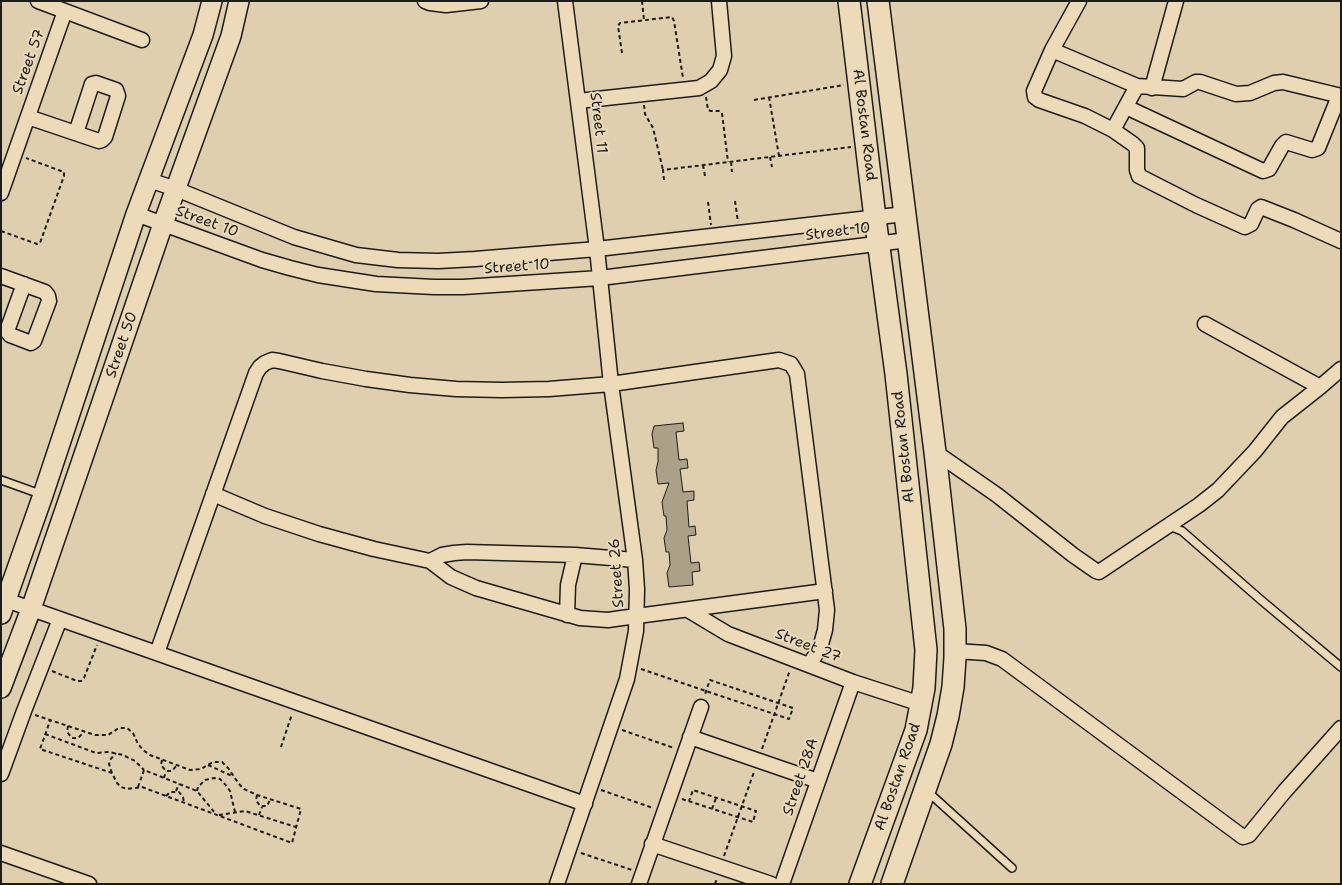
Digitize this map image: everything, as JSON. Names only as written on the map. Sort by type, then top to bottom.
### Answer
[{"type":"main road","name":"Al Bostan Road","points":[[849,1],[896,374],[925,631],[926,669],[916,730],[860,884]]},
{"type":"main road","name":"Al Bostan Road","points":[[878,1],[906,214],[955,630],[953,687],[948,716],[941,744],[892,884]]},
{"type":"street","points":[[38,1],[142,40]]},
{"type":"street","name":"Street 50","points":[[4,607],[43,495],[136,214],[203,35],[212,1]]},
{"type":"street","name":"Street 50","points":[[1,688],[31,609],[163,224],[231,36],[239,1]]},
{"type":"street","points":[[425,1],[446,5],[481,1]]},
{"type":"street","name":"Street 11","points":[[564,1],[597,249]]},
{"type":"street","points":[[578,101],[699,88],[705,85],[716,76],[723,63],[724,44],[719,1]]},
{"type":"street","points":[[1079,1],[1052,50],[1034,91],[1035,97],[1039,100],[1085,116],[1114,130],[1137,148],[1137,170],[1139,176],[1182,198],[1245,227],[1251,224],[1258,209],[1261,207],[1341,241]]},
{"type":"street","points":[[1152,88],[1176,1]]},
{"type":"street","name":"Street 57","points":[[1,193],[66,11]]},
{"type":"street","points":[[1052,50],[1137,86],[1183,89],[1196,82],[1200,82],[1230,93],[1241,94],[1250,93],[1280,81],[1340,96],[1318,148],[1312,150],[1286,142],[1283,144],[1269,169],[1263,171],[1126,107]]},
{"type":"street","points":[[1114,130],[1137,86]]},
{"type":"street","points":[[28,118],[76,133]]},
{"type":"street","name":"Street 10","points":[[149,180],[176,189],[294,237],[335,250],[377,258],[419,260],[460,260],[597,249],[906,214]]},
{"type":"street","name":"Street 10","points":[[136,214],[249,255],[318,275],[376,284],[434,288],[600,278],[908,240]]},
{"type":"street","name":"Street 26","points":[[557,884],[611,727],[630,665],[636,631],[635,560],[611,384],[597,249]]},
{"type":"street","points":[[1,276],[24,284]]},
{"type":"street","points":[[1205,324],[1320,387]]},
{"type":"street","points":[[157,653],[256,373],[265,362],[279,360],[322,371],[366,379],[456,389],[502,390],[548,389],[611,384],[779,360],[791,364],[797,374],[827,610],[825,630],[820,648],[809,665]]},
{"type":"street","points":[[935,452],[996,494],[1072,555],[1099,572],[1199,505],[1218,490],[1255,451],[1282,417],[1341,369]]},
{"type":"street","points":[[213,494],[265,516],[319,534],[374,549],[430,561],[451,577],[476,588],[567,615],[594,620],[636,617],[825,591]]},
{"type":"street","points":[[430,561],[442,555],[454,553],[576,555],[635,560]]},
{"type":"street","points":[[567,615],[568,585],[576,555]]},
{"type":"street","points":[[4,607],[31,609],[585,804]]},
{"type":"street","name":"Street 27","points":[[688,610],[728,634],[853,682],[921,704]]},
{"type":"street","points":[[1,774],[60,619]]},
{"type":"street","points":[[955,651],[986,653],[1002,659],[1242,837],[1249,835],[1284,792],[1341,728]]},
{"type":"street","name":"Street 28A","points":[[782,884],[853,682]]},
{"type":"street","points":[[640,878],[701,707]]},
{"type":"street","points":[[690,737],[818,781]]},
{"type":"street","points":[[652,844],[771,884]]},
{"type":"street","points":[[1,853],[89,884]]},
{"type":"lane","points":[[1,480],[43,495]]},
{"type":"lane","points":[[1099,572],[1105,574],[1110,572],[1156,536],[1172,527],[1177,528],[1341,667]]},
{"type":"lane","points":[[925,790],[1012,868]]},
{"type":"path","points":[[642,1],[644,20]]},
{"type":"path","points":[[622,53],[619,24],[669,16],[672,17],[674,19],[684,89]]},
{"type":"path","points":[[754,100],[859,83]]},
{"type":"path","points":[[705,85],[708,110],[711,112],[719,111],[722,113],[729,162],[732,172]]},
{"type":"path","points":[[644,94],[644,111],[652,128],[663,170],[664,180]]},
{"type":"path","points":[[770,97],[779,156]]},
{"type":"path","points":[[663,170],[866,145]]},
{"type":"path","points":[[1,231],[37,244],[40,243],[65,175],[61,171],[15,154]]},
{"type":"path","points":[[770,157],[772,167]]},
{"type":"path","points":[[703,166],[705,176]]},
{"type":"path","points":[[735,201],[739,233]]},
{"type":"path","points":[[708,202],[712,236]]},
{"type":"path","points":[[41,667],[77,681],[81,681],[84,678],[102,634]]},
{"type":"path","points":[[630,665],[706,691],[790,719],[793,708],[710,680],[706,691],[701,707]]},
{"type":"path","points":[[281,748],[296,702]]},
{"type":"path","points":[[24,711],[50,721],[101,736],[108,735],[119,728],[127,728],[133,733],[138,744],[143,750],[150,755],[190,770],[201,770],[213,762],[222,762],[244,789],[270,800],[301,809],[292,843],[166,796],[138,787],[127,789],[121,787],[117,783],[112,773],[110,764],[110,760],[116,753]]},
{"type":"path","points":[[50,721],[40,749],[112,773]]},
{"type":"path","points":[[68,726],[67,732],[72,738]]},
{"type":"path","points":[[611,727],[685,751]]},
{"type":"path","points":[[72,738],[78,738],[84,732]]},
{"type":"path","points":[[46,734],[96,753],[110,752],[123,755],[135,761],[144,770],[197,791],[212,811],[218,815],[245,811],[296,827]]},
{"type":"path","points":[[70,743],[72,738]]},
{"type":"path","points":[[162,760],[161,765],[166,771]]},
{"type":"path","points":[[166,771],[172,771],[177,765]]},
{"type":"path","points":[[208,766],[234,777]]},
{"type":"path","points":[[138,787],[144,770]]},
{"type":"path","points":[[164,778],[166,771]]},
{"type":"path","points":[[197,791],[198,786],[205,780],[214,778],[220,779],[230,791],[235,812]]},
{"type":"path","points":[[176,791],[179,784]]},
{"type":"path","points":[[591,787],[664,811]]},
{"type":"path","points":[[670,795],[753,822],[756,811],[693,790],[689,801]]},
{"type":"path","points":[[166,796],[170,792],[176,791],[182,794],[184,803]]},
{"type":"path","points":[[257,795],[256,802],[262,807]]},
{"type":"path","points":[[712,809],[716,798]]},
{"type":"path","points":[[262,807],[267,806],[270,800]]},
{"type":"path","points":[[259,815],[262,807]]},
{"type":"path","points":[[569,849],[640,878]]},
{"type":"building","points":[[683,423],[684,431],[676,432],[679,460],[687,459],[688,468],[680,469],[683,492],[694,491],[694,500],[687,501],[689,527],[695,526],[696,535],[688,536],[691,563],[699,562],[700,571],[692,572],[693,585],[669,587],[667,573],[670,565],[669,552],[666,552],[664,538],[667,530],[666,516],[664,516],[662,502],[669,483],[658,484],[656,470],[658,462],[658,448],[654,448],[652,434],[654,426]]}]
